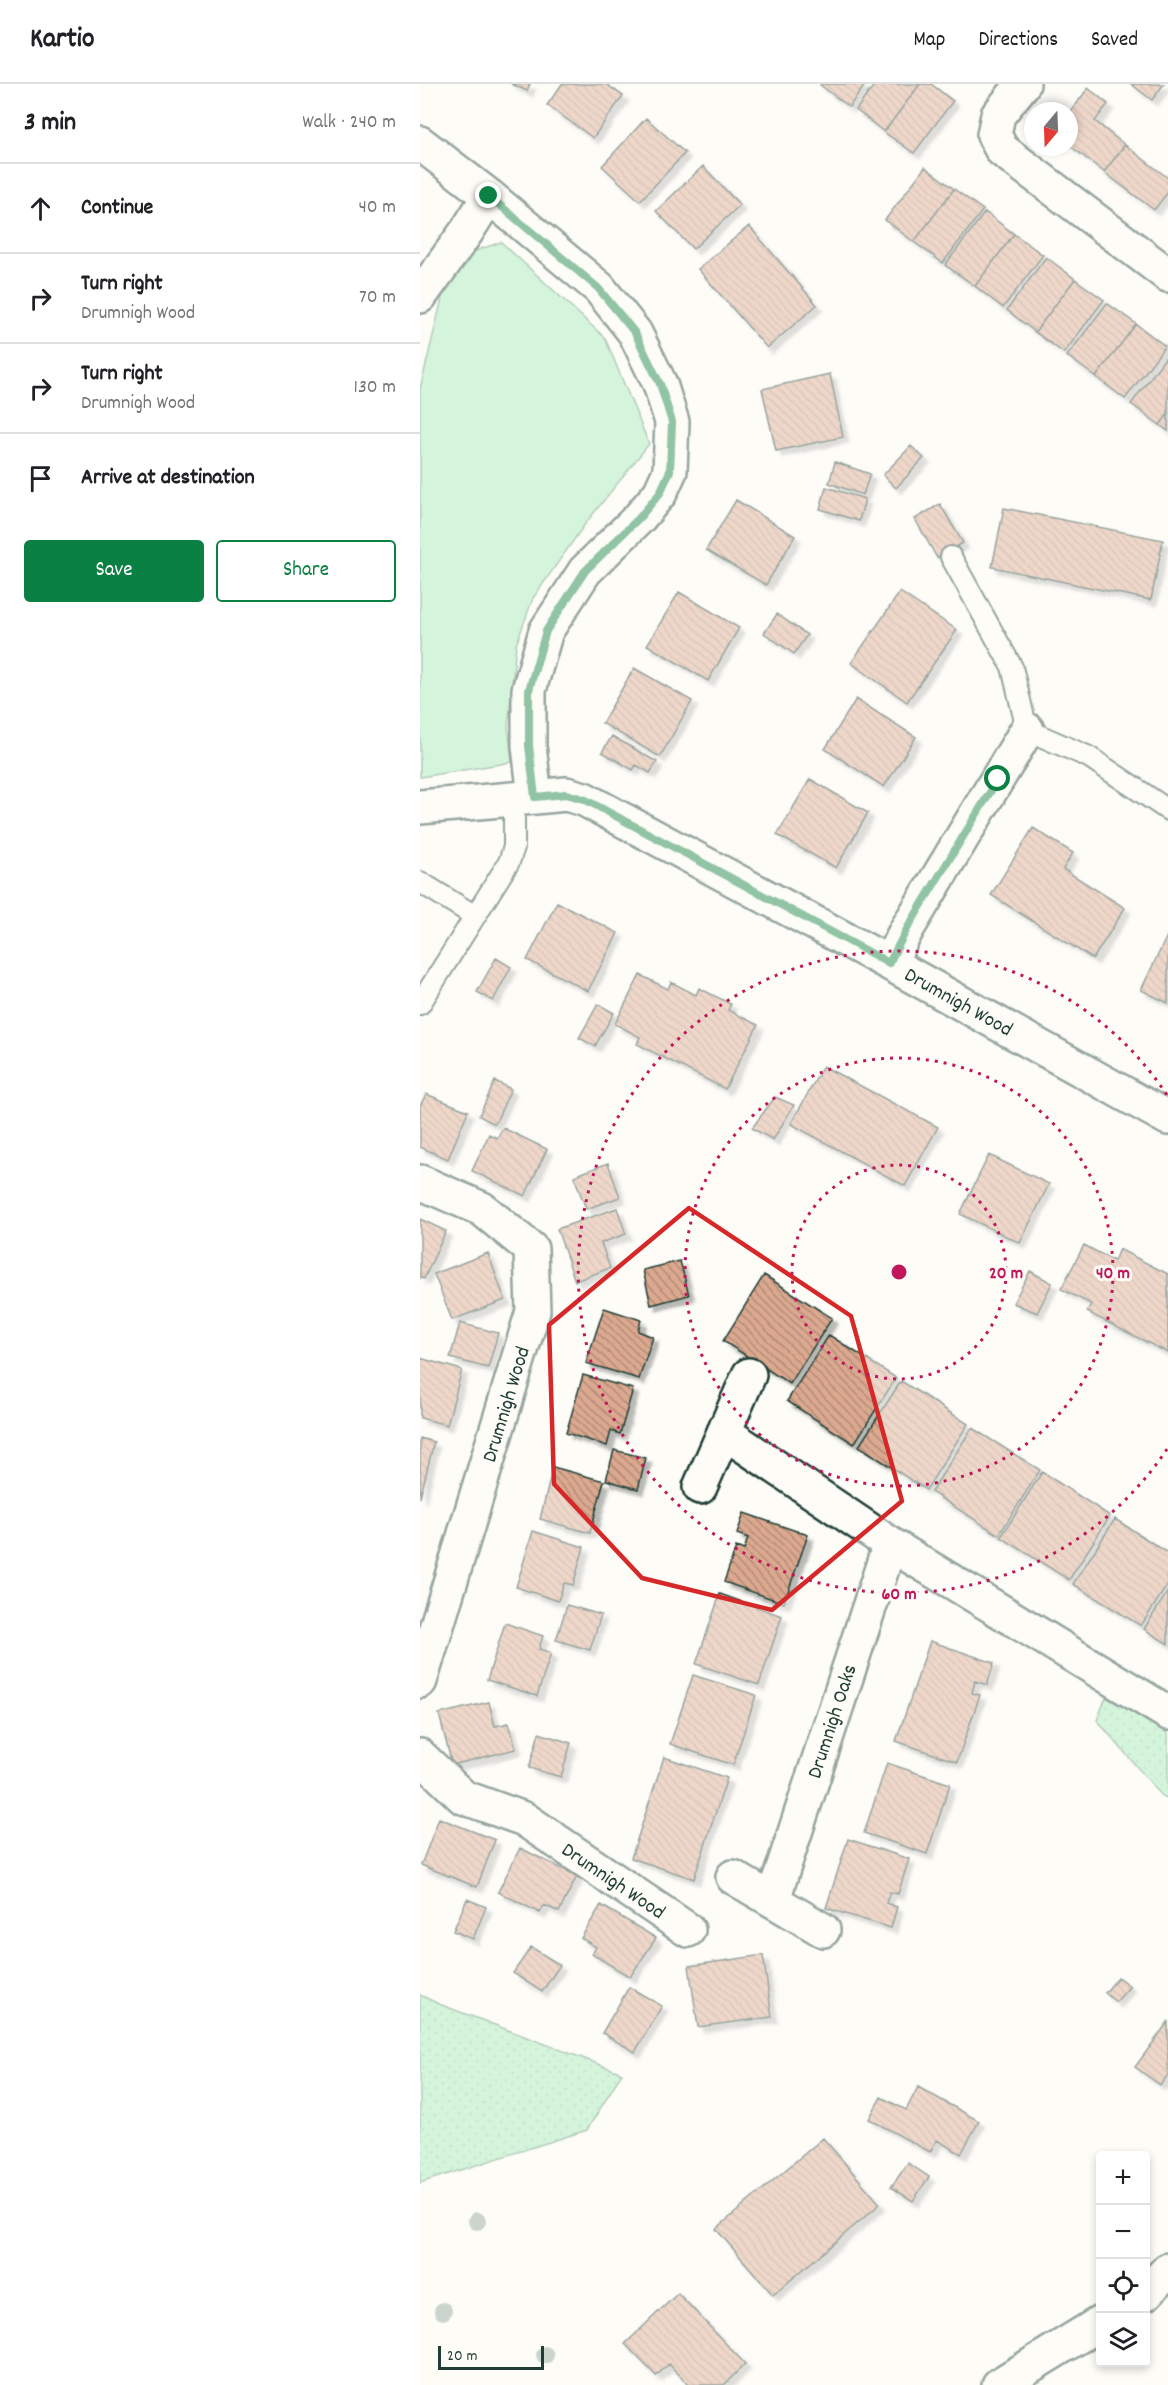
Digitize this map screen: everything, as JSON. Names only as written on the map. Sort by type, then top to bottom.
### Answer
[{"type":"street","points":[[1023,84],[998,115],[994,135],[1002,150],[1168,275]]},
{"type":"street","points":[[420,143],[489,196],[598,288],[635,333],[660,384],[672,422],[670,471],[660,493],[639,518],[585,571],[546,631],[529,690],[529,746],[524,798]]},
{"type":"street","points":[[420,296],[489,196]]},
{"type":"street","points":[[889,963],[1026,730]]},
{"type":"street","name":"Drumnigh Wood","points":[[420,807],[566,794],[584,799],[889,963],[1168,1118]]},
{"type":"street","name":"Drumnigh Wood","points":[[420,1182],[482,1209],[531,1248],[533,1311],[420,1681]]},
{"type":"street","points":[[700,1486],[749,1375]]},
{"type":"street","points":[[724,1432],[890,1544],[1168,1713]]},
{"type":"street","name":"Drumnigh Oaks","points":[[773,1899],[890,1544]]},
{"type":"street","name":"Drumnigh Wood","points":[[420,1756],[463,1797],[524,1819],[688,1930]]},
{"type":"street","points":[[733,1877],[823,1930]]},
{"type":"street","points":[[1150,2289],[1168,2270]]},
{"type":"street","points":[[999,2385],[1096,2326]]},
{"type":"lane","points":[[951,557],[1012,667],[1026,730],[1089,757],[1168,810]]},
{"type":"lane","points":[[420,1004],[509,862],[524,798]]},
{"type":"lane","points":[[420,882],[475,916]]},
{"type":"highlighted area","points":[[689,1208],[851,1316],[902,1501],[772,1610],[642,1578],[554,1484],[549,1325]]},
{"type":"green space","points":[[501,242],[605,338],[649,444],[585,524],[533,598],[516,645],[508,726],[512,762],[420,777],[420,389],[446,282],[466,254]]},
{"type":"green space","points":[[1106,1697],[1168,1733],[1168,1799],[1161,1795],[1097,1720]]},
{"type":"green space","points":[[420,1995],[622,2073],[587,2130],[420,2183]]},
{"type":"building","points":[[511,84],[530,84],[527,91]]},
{"type":"building","points":[[562,84],[606,84],[623,96],[593,138],[547,105]]},
{"type":"building","points":[[821,84],[866,84],[849,107]]},
{"type":"building","points":[[875,84],[920,84],[884,132],[856,110]]},
{"type":"building","points":[[920,84],[931,84],[953,101],[914,153],[884,132]]},
{"type":"building","points":[[1131,84],[1164,84],[1152,100]]},
{"type":"building","points":[[1088,88],[1108,104],[1095,121],[1125,145],[1104,172],[1078,152],[1078,102]]},
{"type":"building","points":[[646,118],[685,153],[640,201],[602,166]]},
{"type":"building","points":[[1125,145],[1168,178],[1168,192],[1154,210],[1104,172]]},
{"type":"building","points":[[703,166],[740,205],[693,249],[656,211]]},
{"type":"building","points":[[925,167],[954,189],[914,242],[885,220]]},
{"type":"building","points":[[954,189],[983,210],[943,263],[914,242]]},
{"type":"building","points":[[985,212],[1014,234],[975,286],[945,265]]},
{"type":"building","points":[[749,226],[817,305],[767,348],[698,269]]},
{"type":"building","points":[[1014,234],[1043,255],[1003,308],[975,286]]},
{"type":"building","points":[[1046,257],[1075,279],[1035,332],[1007,310]]},
{"type":"building","points":[[1075,279],[1104,300],[1064,353],[1035,332]]},
{"type":"building","points":[[1107,303],[1136,324],[1096,377],[1067,356]]},
{"type":"building","points":[[1136,324],[1165,346],[1125,399],[1096,377]]},
{"type":"building","points":[[1168,354],[1168,414],[1160,425],[1131,404]]},
{"type":"building","points":[[830,374],[843,437],[776,451],[762,389]]},
{"type":"building","points":[[1168,414],[1168,431],[1160,425]]},
{"type":"building","points":[[911,446],[924,458],[896,488],[883,475]]},
{"type":"building","points":[[835,462],[870,474],[863,495],[829,483]]},
{"type":"building","points":[[826,487],[865,499],[859,521],[820,509]]},
{"type":"building","points":[[736,500],[795,536],[766,585],[706,550]]},
{"type":"building","points":[[940,504],[963,543],[937,558],[915,519]]},
{"type":"building","points":[[1004,508],[1163,540],[1151,600],[992,567]]},
{"type":"building","points":[[679,592],[739,628],[708,681],[647,645]]},
{"type":"building","points":[[900,592],[957,630],[907,702],[851,663]]},
{"type":"building","points":[[777,614],[807,635],[794,654],[764,633]]},
{"type":"building","points":[[634,668],[692,701],[660,757],[602,723]]},
{"type":"building","points":[[856,699],[916,737],[884,787],[825,749]]},
{"type":"building","points":[[612,736],[657,762],[650,773],[636,765],[633,770],[602,752]]},
{"type":"building","points":[[810,779],[868,813],[836,868],[777,835]]},
{"type":"building","points":[[1033,828],[1073,853],[1063,869],[1125,908],[1093,959],[991,895]]},
{"type":"building","points":[[557,902],[618,933],[588,991],[527,960]]},
{"type":"building","points":[[1168,934],[1168,1003],[1141,990]]},
{"type":"building","points":[[496,958],[511,967],[493,1001],[477,992]]},
{"type":"building","points":[[640,975],[668,989],[671,982],[696,995],[699,988],[731,1004],[728,1010],[758,1025],[725,1089],[637,1044],[640,1037],[615,1024]]},
{"type":"building","points":[[598,1004],[614,1013],[595,1046],[579,1038]]},
{"type":"building","points":[[823,1066],[938,1127],[905,1186],[791,1124]]},
{"type":"building","points":[[495,1081],[511,1089],[495,1124],[479,1116]]},
{"type":"building","points":[[426,1094],[468,1111],[448,1159],[420,1147],[420,1106]]},
{"type":"building","points":[[775,1097],[794,1105],[773,1140],[752,1128]]},
{"type":"building","points":[[503,1128],[547,1149],[525,1196],[472,1171],[489,1134],[497,1138]]},
{"type":"building","points":[[989,1155],[1049,1184],[1020,1243],[960,1214]]},
{"type":"building","points":[[608,1163],[620,1197],[586,1209],[574,1176]]},
{"type":"building","points":[[617,1208],[626,1234],[601,1243],[610,1268],[575,1281],[557,1229]]},
{"type":"building","points":[[420,1219],[446,1231],[424,1279],[420,1277]]},
{"type":"building","points":[[1084,1245],[1114,1261],[1119,1249],[1168,1274],[1168,1353],[1087,1312],[1091,1304],[1061,1289]]},
{"type":"building","points":[[488,1253],[505,1300],[452,1320],[434,1274]]},
{"type":"building","points":[[680,1261],[689,1295],[651,1305],[643,1270]]},
{"type":"building","points":[[1030,1271],[1052,1283],[1037,1313],[1013,1303]]},
{"type":"building","points":[[764,1275],[832,1318],[790,1384],[723,1341]]},
{"type":"building","points":[[604,1308],[641,1320],[638,1331],[653,1337],[639,1379],[586,1363]]},
{"type":"building","points":[[460,1323],[498,1333],[488,1368],[450,1358]]},
{"type":"building","points":[[829,1335],[896,1378],[854,1444],[787,1401]]},
{"type":"building","points":[[420,1358],[462,1370],[447,1425],[420,1418]]},
{"type":"building","points":[[583,1375],[633,1389],[620,1434],[611,1431],[607,1446],[566,1433]]},
{"type":"building","points":[[901,1381],[968,1424],[926,1490],[859,1446]]},
{"type":"building","points":[[972,1428],[1040,1470],[999,1535],[931,1492]]},
{"type":"building","points":[[420,1438],[434,1442],[420,1498]]},
{"type":"building","points":[[614,1450],[646,1458],[638,1489],[606,1480]]},
{"type":"building","points":[[553,1467],[604,1481],[590,1533],[540,1519]]},
{"type":"building","points":[[1042,1472],[1110,1516],[1069,1580],[1001,1537]]},
{"type":"building","points":[[744,1513],[808,1535],[784,1603],[724,1582],[736,1547],[744,1550],[748,1538],[737,1534]]},
{"type":"building","points":[[1115,1519],[1168,1553],[1168,1584],[1141,1626],[1073,1584]]},
{"type":"building","points":[[533,1531],[584,1547],[573,1585],[564,1583],[558,1601],[516,1587]]},
{"type":"building","points":[[1168,1591],[1168,1644],[1144,1629]]},
{"type":"building","points":[[720,1594],[782,1616],[759,1685],[696,1664]]},
{"type":"building","points":[[567,1605],[601,1615],[590,1650],[556,1640]]},
{"type":"building","points":[[505,1623],[543,1636],[539,1649],[551,1653],[537,1696],[487,1680]]},
{"type":"building","points":[[930,1641],[994,1663],[987,1685],[975,1681],[972,1693],[980,1695],[957,1762],[896,1741]]},
{"type":"building","points":[[693,1675],[756,1695],[733,1765],[670,1744]]},
{"type":"building","points":[[489,1702],[495,1726],[509,1723],[516,1749],[452,1765],[439,1714]]},
{"type":"building","points":[[539,1733],[571,1743],[561,1777],[529,1768]]},
{"type":"building","points":[[664,1757],[727,1778],[694,1879],[631,1858]]},
{"type":"building","points":[[887,1763],[950,1784],[927,1854],[864,1833]]},
{"type":"building","points":[[439,1818],[495,1840],[477,1887],[421,1865]]},
{"type":"building","points":[[848,1839],[909,1859],[898,1894],[890,1892],[886,1903],[897,1907],[891,1928],[826,1908]]},
{"type":"building","points":[[520,1848],[577,1876],[559,1912],[544,1905],[540,1913],[498,1892]]},
{"type":"building","points":[[467,1899],[486,1907],[473,1939],[453,1931]]},
{"type":"building","points":[[601,1905],[656,1938],[630,1977],[592,1954],[596,1947],[581,1938]]},
{"type":"building","points":[[531,1947],[560,1965],[542,1992],[513,1973]]},
{"type":"building","points":[[763,1955],[772,2017],[698,2027],[689,1966]]},
{"type":"building","points":[[1118,1977],[1130,1986],[1116,2002],[1105,1993]]},
{"type":"building","points":[[629,1987],[662,2006],[635,2052],[602,2033]]},
{"type":"building","points":[[1168,2022],[1168,2075],[1160,2085],[1135,2067]]},
{"type":"building","points":[[918,2087],[979,2121],[961,2154],[937,2140],[930,2152],[869,2119],[881,2097],[906,2110]]},
{"type":"building","points":[[823,2138],[880,2204],[773,2295],[716,2229]]},
{"type":"building","points":[[908,2163],[929,2177],[913,2201],[891,2187]]},
{"type":"building","points":[[678,2293],[745,2364],[724,2385],[689,2385],[669,2364],[656,2376],[625,2344]]},
{"type":"route","points":[[489,196],[598,288],[635,333],[660,384],[672,422],[670,471],[660,493],[639,518],[585,571],[546,631],[529,690],[529,746],[535,797],[566,794],[584,799],[889,963],[907,929],[998,779]]}]
